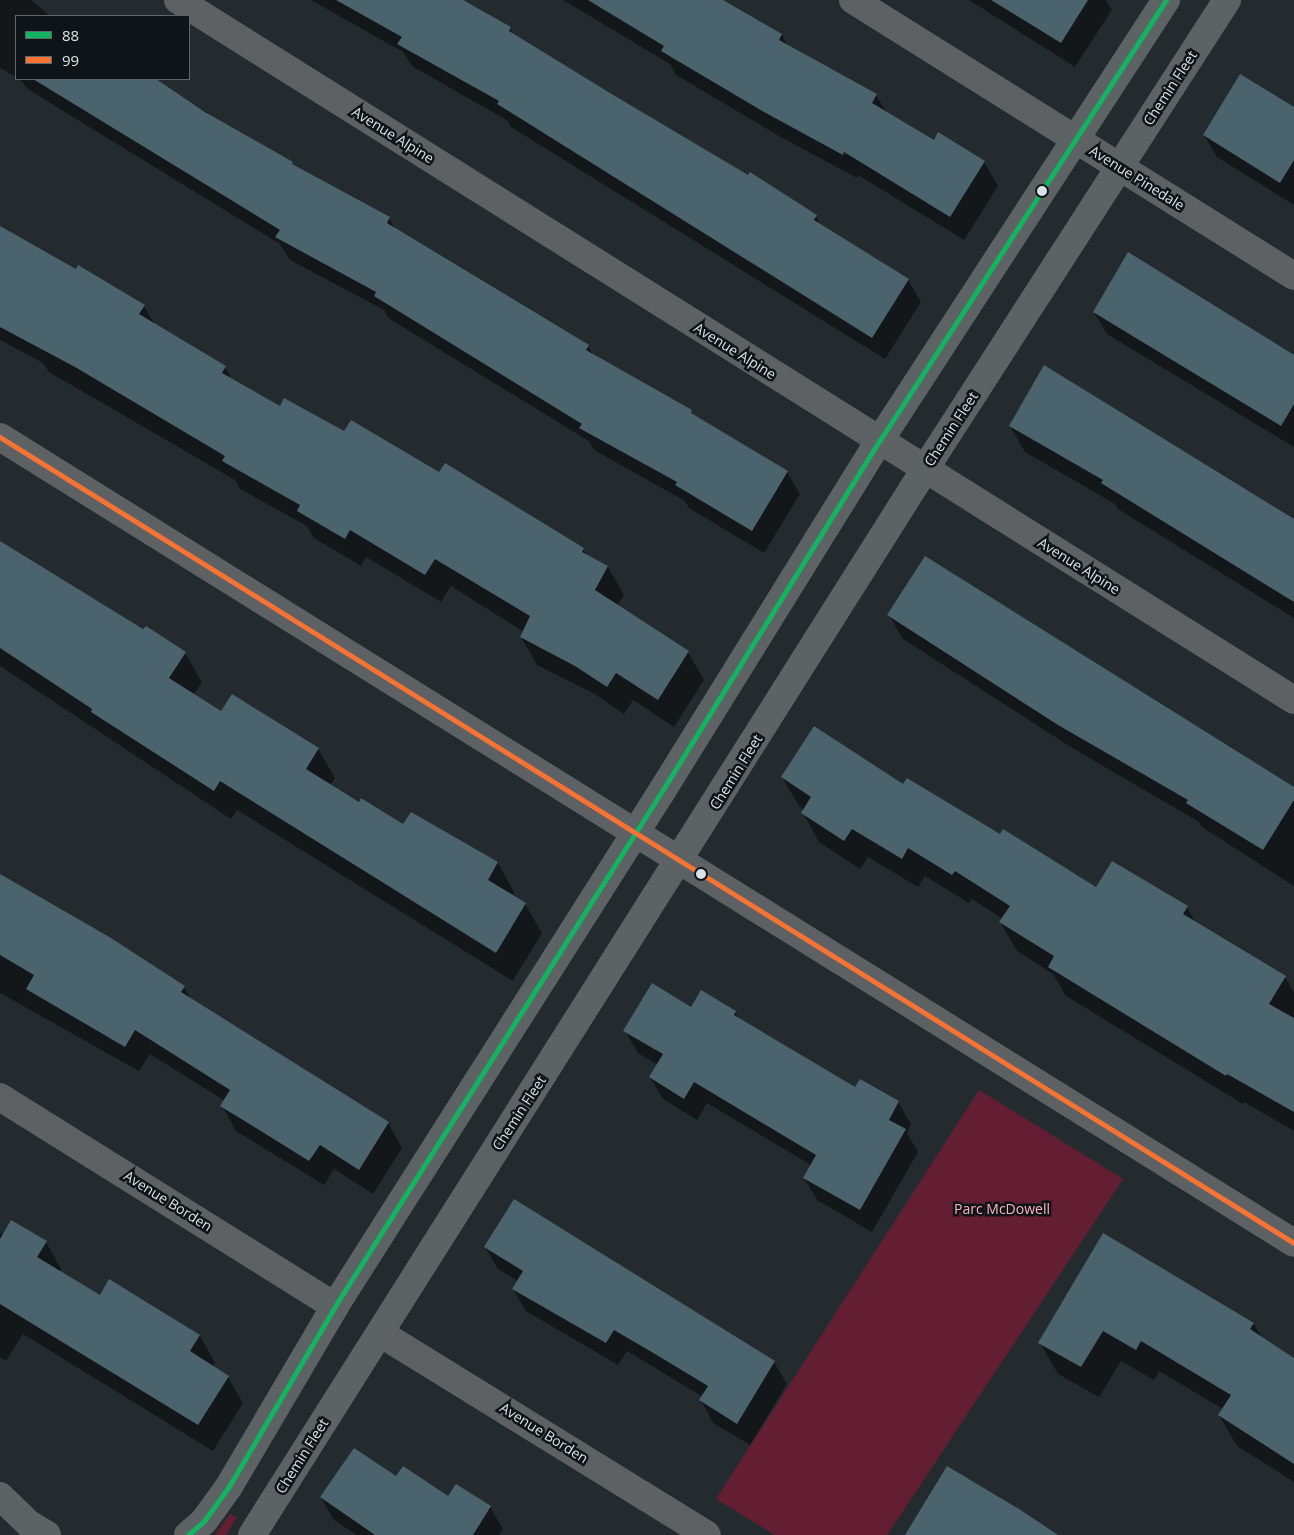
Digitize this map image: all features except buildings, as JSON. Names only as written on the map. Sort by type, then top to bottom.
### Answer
[{"type":"main road","points":[[188,1535],[204,1521],[224,1494],[335,1306],[636,832],[880,440],[1077,140],[1166,0]]},
{"type":"main road","name":"Chemin Fleet","points":[[252,1535],[681,860],[925,470],[1224,5]]},
{"type":"main road","points":[[0,1496],[38,1530]]},
{"type":"main road","points":[[0,1518],[38,1530]]},
{"type":"street","name":"Avenue Alpine","points":[[178,0],[1294,700]]},
{"type":"street","name":"Avenue Pinedale","points":[[854,0],[1294,276]]},
{"type":"street","points":[[0,437],[1294,1244]]},
{"type":"street","name":"Avenue Borden","points":[[0,1097],[335,1306]]},
{"type":"street","name":"Avenue Borden","points":[[380,1333],[707,1535]]},
{"type":"green space","name":"Parc McDowell","points":[[979,1090],[1123,1179],[887,1535],[775,1535],[716,1499]]},
{"type":"green space","points":[[230,1514],[237,1517],[226,1535],[215,1535]]},
{"type":"transit line","name":"88","points":[[188,1535],[204,1521],[228,1488],[335,1306],[662,791],[880,440],[1166,0]]},
{"type":"transit line","name":"99","points":[[0,437],[1294,1243]]}]
